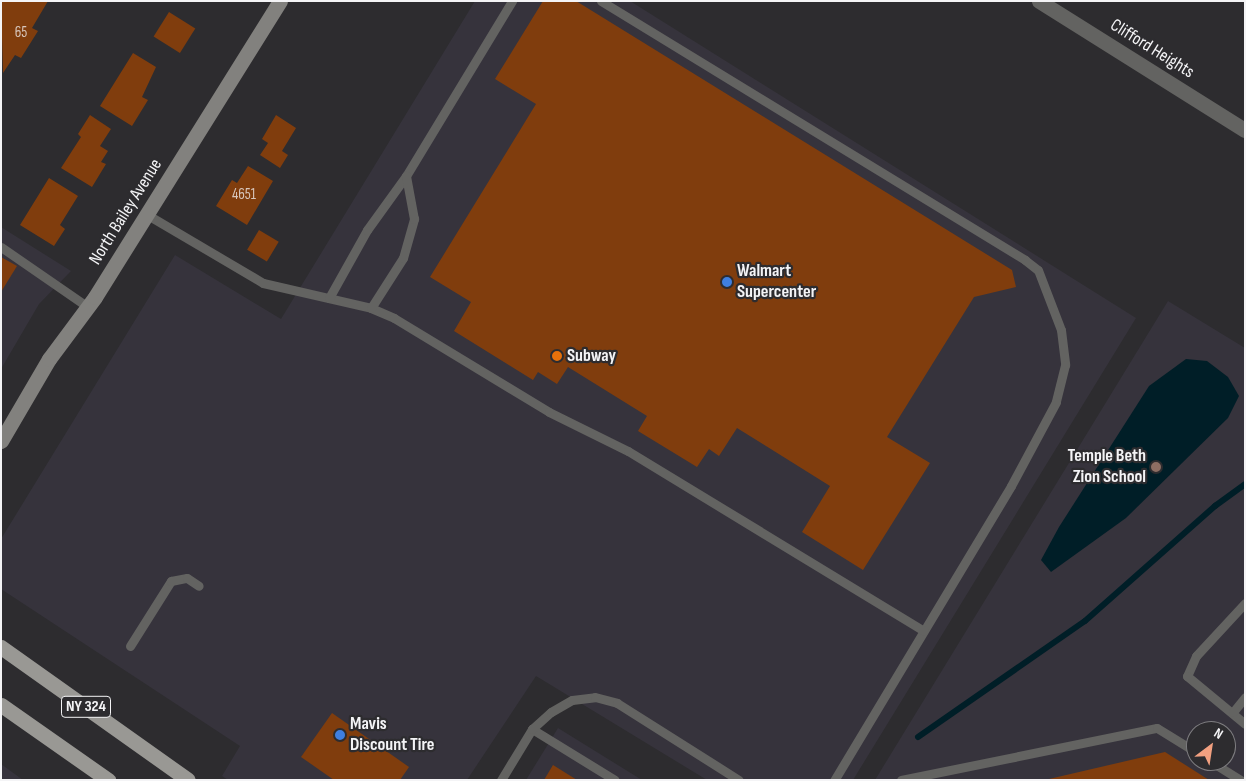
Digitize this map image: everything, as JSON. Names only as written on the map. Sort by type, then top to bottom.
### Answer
[{"type":"main road","name":"NY 324","points":[[1,647],[188,780]]},
{"type":"main road","name":"NY 324","points":[[1,704],[108,780]]},
{"type":"street","name":"North Bailey Avenue","points":[[1,441],[49,359],[88,307],[280,1]]},
{"type":"street","name":"Clifford Heights","points":[[1039,1],[1245,130]]},
{"type":"lane","points":[[329,298],[367,230],[406,176],[512,1]]},
{"type":"lane","points":[[601,1],[1038,270],[1061,330],[1065,365],[1056,402],[1011,486],[834,780]]},
{"type":"lane","points":[[371,308],[403,258],[414,219],[406,176]]},
{"type":"lane","points":[[146,214],[263,284],[371,308],[394,318],[549,412],[628,451],[924,631]]},
{"type":"lane","points":[[1,248],[88,307]]},
{"type":"lane","points":[[130,646],[171,581],[187,578],[199,586]]},
{"type":"lane","points":[[1245,603],[1196,656],[1187,676],[1245,724]]},
{"type":"lane","points":[[501,780],[532,728],[551,712],[572,700],[595,697],[617,703],[739,780]]},
{"type":"lane","points":[[1232,712],[1245,697]]},
{"type":"lane","points":[[532,728],[615,780]]},
{"type":"lane","points":[[901,780],[1157,728],[1186,746]]},
{"type":"lane","points":[[1226,771],[1240,780]]},
{"type":"shaded area","points":[[475,1],[630,1],[1136,318],[853,780],[707,780],[536,676],[467,780],[228,780],[222,776],[240,746],[1,589],[1,539],[175,255],[281,319]]},
{"type":"shaded area","points":[[1,227],[71,271],[39,304],[1,369]]},
{"type":"shaded area","name":"Temple Beth Zion School","points":[[1168,301],[1245,348],[1245,780],[875,780]]},
{"type":"shaded area","points":[[558,728],[642,780],[526,780]]},
{"type":"shaded area","points":[[1,764],[23,780],[1,780]]},
{"type":"water","points":[[1186,359],[1207,361],[1228,377],[1239,396],[1228,418],[1126,518],[1051,572],[1041,560],[1059,527],[1149,386]]},
{"type":"building","points":[[1,1],[48,1],[32,28],[38,31],[21,58],[15,55],[3,73]]},
{"type":"building","name":"Walmart Supercenter","points":[[543,1],[576,1],[1012,270],[1016,287],[974,297],[887,437],[930,463],[863,570],[802,532],[830,486],[737,428],[719,456],[709,449],[697,467],[638,431],[647,416],[568,367],[557,384],[538,372],[533,380],[454,331],[471,302],[430,277],[536,104],[495,79]]},
{"type":"building","points":[[169,12],[195,28],[180,53],[154,37]]},
{"type":"building","points":[[133,53],[156,67],[142,97],[148,100],[132,126],[100,106]]},
{"type":"building","points":[[90,115],[111,129],[100,146],[108,151],[101,162],[106,164],[92,187],[61,168],[81,137],[78,134]]},
{"type":"building","points":[[276,115],[296,128],[282,151],[288,155],[280,168],[260,155],[268,143],[262,139]]},
{"type":"building","points":[[248,166],[273,181],[247,225],[216,206],[232,180],[237,183]]},
{"type":"building","points":[[49,178],[78,196],[60,225],[65,229],[54,246],[20,225]]},
{"type":"building","points":[[259,230],[279,242],[267,262],[247,250]]},
{"type":"building","points":[[1,257],[17,266],[1,292]]},
{"type":"building","name":"Mavis Discount Tire","points":[[332,713],[409,767],[400,780],[334,780],[301,757]]},
{"type":"building","points":[[1165,752],[1186,765],[1186,771],[1195,771],[1209,780],[1049,780]]},
{"type":"building","points":[[553,765],[577,780],[544,780]]},
{"type":"waterway","points":[[918,737],[1085,621],[1215,506],[1245,484]]},
{"type":"place","name":"Walmart Supercenter","points":[[727,282]]},
{"type":"place","name":"Subway","points":[[557,356]]},
{"type":"place","name":"Temple Beth Zion School","points":[[1156,467]]},
{"type":"place","name":"Mavis Discount Tire","points":[[340,735]]}]
